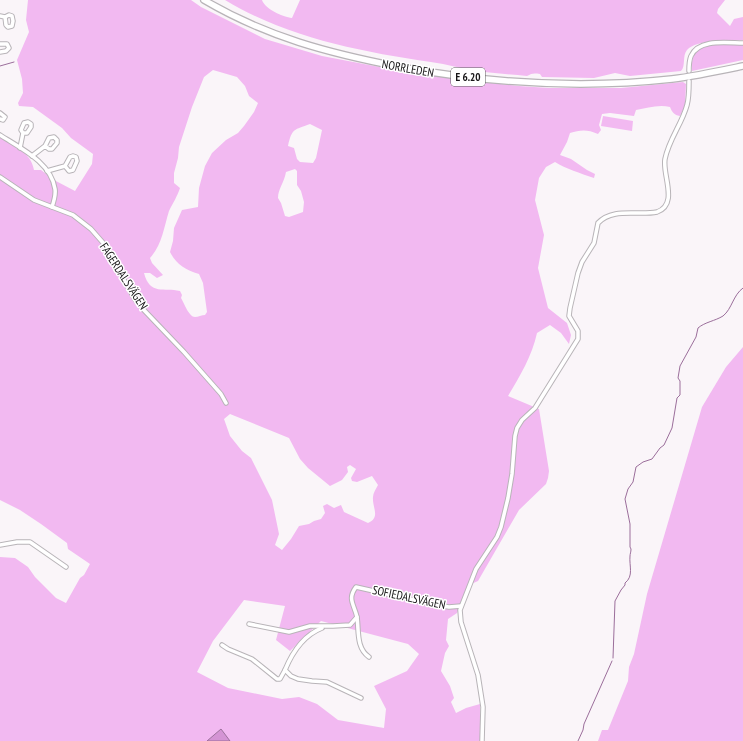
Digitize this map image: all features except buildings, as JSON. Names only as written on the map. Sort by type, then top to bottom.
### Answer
[{"type":"highway","name":"NORRLEDEN","points":[[204,0],[234,17],[266,31],[311,47],[379,63],[450,75],[508,81],[602,84],[672,79],[743,66]]},
{"type":"street","points":[[0,16],[5,17]]},
{"type":"street","points":[[689,71],[690,58],[699,47],[713,43],[743,43]]},
{"type":"street","points":[[0,44],[6,44],[9,48],[6,51],[0,52]]},
{"type":"street","points":[[482,741],[483,711],[479,680],[461,622],[460,612],[476,569],[501,527],[512,474],[516,429],[539,403],[578,339],[578,331],[569,316],[570,308],[578,274],[582,262],[594,243],[598,223],[604,218],[616,214],[657,212],[666,204],[668,192],[665,159],[670,142],[686,108],[688,99],[688,81]]},
{"type":"street","points":[[0,113],[5,118],[3,120],[0,119]]},
{"type":"street","points":[[20,148],[23,133]]},
{"type":"street","points":[[0,135],[32,156],[47,171],[54,183],[55,190],[52,207]]},
{"type":"street","points":[[32,156],[45,146]]},
{"type":"street","points":[[47,171],[65,166]]},
{"type":"street","name":"FAGERDALSVÄGEN","points":[[0,177],[34,200],[73,215],[99,238],[105,245],[134,298],[221,394],[226,403]]},
{"type":"street","points":[[0,546],[17,542],[30,542],[66,567]]},
{"type":"street","name":"SOFIEDALSVÄGEN","points":[[357,618],[351,598],[352,592],[356,587],[436,605],[449,607],[461,606]]},
{"type":"street","points":[[249,624],[289,632],[310,626],[325,627],[348,625],[357,618]]},
{"type":"street","points":[[357,618],[359,642],[365,654],[369,657]]},
{"type":"street","points":[[222,645],[252,659],[277,679],[280,679],[302,642],[311,633],[325,627]]},
{"type":"street","points":[[285,670],[291,676],[298,679],[312,682],[327,682],[361,698]]},
{"type":"shaded area","points":[[28,0],[191,0],[201,7],[265,39],[322,56],[390,69],[463,80],[549,88],[621,88],[683,82],[686,84],[685,106],[680,116],[676,115],[670,107],[662,106],[636,110],[634,116],[610,113],[602,114],[599,125],[601,130],[598,134],[584,130],[570,133],[560,155],[571,159],[595,174],[594,178],[568,169],[555,162],[546,167],[539,178],[535,200],[544,235],[538,268],[548,308],[567,323],[571,335],[569,344],[561,333],[550,325],[537,333],[529,358],[508,396],[539,409],[549,471],[546,484],[519,510],[478,581],[469,585],[457,613],[448,619],[446,640],[449,646],[445,653],[441,671],[450,686],[454,698],[451,702],[456,713],[480,704],[480,741],[230,741],[221,729],[207,741],[0,741],[0,557],[15,558],[28,567],[35,577],[56,598],[66,603],[90,564],[68,549],[67,543],[41,524],[20,510],[0,500],[0,137],[26,154],[34,170],[41,170],[54,180],[75,191],[92,164],[93,154],[71,138],[62,128],[33,107],[19,106],[18,103],[23,93],[22,79],[17,60],[29,32],[26,20]],"holes":[[[213,70],[237,77],[245,86],[249,96],[258,103],[254,112],[238,133],[226,140],[212,153],[205,166],[199,188],[198,207],[182,210],[174,228],[170,252],[175,260],[182,266],[189,271],[199,274],[203,283],[207,312],[205,315],[195,317],[191,315],[187,309],[181,298],[182,295],[180,291],[154,288],[150,285],[144,273],[150,273],[157,278],[163,275],[152,263],[150,258],[160,242],[169,211],[180,188],[174,183],[174,173],[179,147],[192,107],[204,77]],[[310,124],[322,130],[316,158],[313,163],[300,162],[297,159],[294,148],[288,146],[292,133],[297,129]],[[295,169],[297,171],[297,185],[301,191],[304,202],[303,212],[289,217],[285,216],[278,198],[286,172]],[[230,414],[289,438],[300,459],[308,468],[330,486],[342,480],[348,472],[347,467],[350,465],[356,469],[351,478],[352,481],[357,482],[372,476],[378,485],[373,496],[375,512],[374,518],[368,523],[344,512],[341,505],[334,508],[327,504],[323,506],[325,513],[321,519],[299,526],[282,550],[275,545],[279,534],[272,500],[251,458],[242,451],[230,436],[224,419]],[[244,600],[285,606],[276,640],[290,651],[321,621],[408,644],[419,654],[407,671],[374,686],[386,709],[384,728],[338,720],[317,704],[299,697],[282,699],[228,688],[197,672],[213,641]]]},
{"type":"shaded area","points":[[225,0],[262,0],[275,12],[292,18],[300,0],[725,0],[718,9],[717,13],[730,26],[734,19],[743,17],[743,40],[705,42],[692,46],[686,52],[681,71],[630,76],[615,73],[594,78],[542,77],[540,74],[535,73],[527,76],[470,70],[331,43],[276,25],[250,14]]},
{"type":"shaded area","points":[[718,44],[743,45],[743,60],[692,71],[692,64],[695,54],[701,48]]},
{"type":"shaded area","points":[[603,116],[633,121],[632,131],[601,126]]},
{"type":"shaded area","points":[[743,347],[743,741],[598,741],[602,730],[608,730],[628,681],[629,667],[634,654],[647,594],[702,407],[726,367]]},
{"type":"shaded area","points":[[221,729],[230,741],[207,741]]},
{"type":"waterway","points":[[0,66],[14,62]]},
{"type":"waterway","points":[[613,658],[615,601],[630,574],[630,524],[625,499],[628,489],[633,482],[636,467],[643,462],[652,459],[664,445],[672,428],[677,398],[680,395],[680,381],[678,378],[680,366],[696,337],[698,328],[723,316],[729,310],[737,294],[743,288]]},
{"type":"waterway","points":[[578,741],[612,661]]}]
